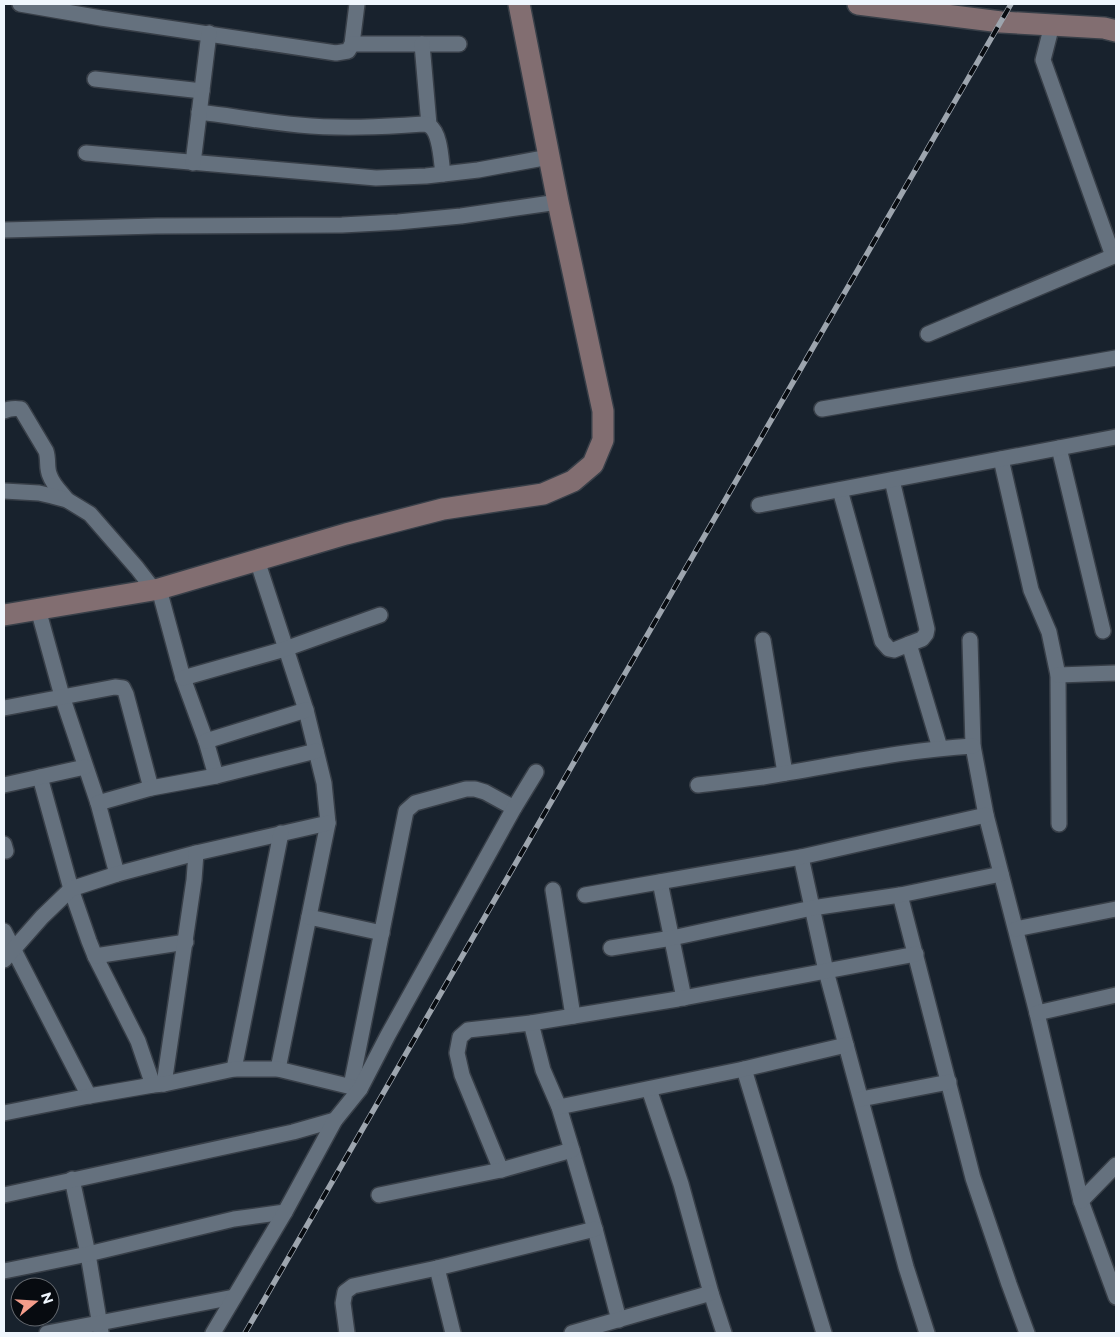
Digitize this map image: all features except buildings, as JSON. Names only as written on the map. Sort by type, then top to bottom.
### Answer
[{"type":"main road","points":[[4,615],[156,590],[346,534],[443,508],[543,494],[573,481],[593,464],[603,440],[603,411],[558,202],[519,4]]},
{"type":"main road","points":[[858,4],[949,10],[1001,22],[1116,30]]},
{"type":"street","points":[[20,4],[336,53],[348,51],[352,44],[357,4]]},
{"type":"street","points":[[928,334],[1115,256],[1043,60],[1052,25]]},
{"type":"street","points":[[193,163],[209,33]]},
{"type":"street","points":[[352,44],[459,44]]},
{"type":"street","points":[[422,44],[429,125]]},
{"type":"street","points":[[95,78],[202,90]]},
{"type":"street","points":[[199,112],[315,127],[364,128],[429,125],[438,137],[443,174]]},
{"type":"street","points":[[86,153],[376,178],[478,170],[549,157]]},
{"type":"street","points":[[4,230],[157,226],[342,225],[452,217],[558,202]]},
{"type":"street","points":[[822,409],[1116,358]]},
{"type":"street","points":[[4,411],[8,408],[21,409],[46,451],[50,478],[68,500],[90,514],[156,590],[216,776]]},
{"type":"street","points":[[759,505],[1116,437]]},
{"type":"street","points":[[1059,448],[1103,631]]},
{"type":"street","points":[[1000,459],[1031,590],[1049,632],[1058,675],[1059,824]]},
{"type":"street","points":[[840,490],[882,641],[889,650],[894,650],[922,639],[927,630],[892,480]]},
{"type":"street","points":[[4,491],[39,493],[68,500]]},
{"type":"street","points":[[257,560],[306,710],[324,783],[328,823],[278,1069]]},
{"type":"street","points":[[38,610],[62,696],[98,803],[117,874]]},
{"type":"street","points":[[183,678],[285,649],[380,615]]},
{"type":"street","points":[[763,640],[785,773]]},
{"type":"street","points":[[970,640],[973,746],[986,815],[1037,1013],[1081,1201],[1116,1297]]},
{"type":"street","points":[[909,644],[940,748]]},
{"type":"street","points":[[1058,675],[1116,673]]},
{"type":"street","points":[[4,708],[114,686],[123,688],[151,788]]},
{"type":"street","points":[[206,741],[306,710]]},
{"type":"street","points":[[698,785],[763,777],[940,748],[973,746]]},
{"type":"street","points":[[98,803],[151,788],[216,776],[316,751]]},
{"type":"street","points":[[4,785],[85,766]]},
{"type":"street","points":[[213,1333],[285,1212],[335,1120],[388,1035],[514,808],[536,772]]},
{"type":"street","points":[[40,777],[71,889],[95,956],[159,1084]]},
{"type":"street","points":[[356,1088],[382,933],[406,811],[415,803],[475,788],[514,808]]},
{"type":"street","points":[[585,895],[801,857],[986,815]]},
{"type":"street","points":[[8,955],[42,917],[71,889],[117,874],[196,853],[328,823]]},
{"type":"street","points":[[234,1069],[281,833]]},
{"type":"street","points":[[159,1084],[186,942],[196,853]]},
{"type":"street","points":[[801,857],[826,972],[906,1267],[927,1333]]},
{"type":"street","points":[[611,948],[672,938],[812,908],[900,895],[1001,874]]},
{"type":"street","points":[[660,882],[684,998]]},
{"type":"street","points":[[553,890],[573,1016]]},
{"type":"street","points":[[900,895],[973,1178],[1027,1333]]},
{"type":"street","points":[[1016,929],[1116,909]]},
{"type":"street","points":[[309,917],[382,933]]},
{"type":"street","points":[[4,931],[8,955],[89,1096]]},
{"type":"street","points":[[95,956],[186,942]]},
{"type":"street","points":[[500,1170],[462,1075],[457,1053],[460,1037],[468,1030],[531,1023],[684,998],[916,954]]},
{"type":"street","points":[[1037,1013],[1116,995]]},
{"type":"street","points":[[531,1023],[543,1070],[559,1107],[572,1150],[619,1320]]},
{"type":"street","points":[[559,1107],[744,1069],[846,1045]]},
{"type":"street","points":[[4,1112],[234,1069],[278,1069],[356,1088]]},
{"type":"street","points":[[744,1069],[824,1333]]},
{"type":"street","points":[[861,1099],[949,1082]]},
{"type":"street","points":[[650,1089],[681,1184],[724,1333]]},
{"type":"street","points":[[4,1195],[294,1132],[335,1120]]},
{"type":"street","points":[[380,1195],[500,1170],[572,1150]]},
{"type":"street","points":[[1081,1201],[1116,1165]]},
{"type":"street","points":[[72,1179],[101,1328]]},
{"type":"street","points":[[4,1270],[88,1254],[234,1219],[285,1212]]},
{"type":"street","points":[[347,1333],[343,1303],[345,1292],[353,1286],[437,1268],[595,1228]]},
{"type":"street","points":[[437,1268],[453,1333]]},
{"type":"street","points":[[572,1333],[711,1293]]},
{"type":"street","points":[[47,1333],[101,1328],[234,1297]]},
{"type":"railway","points":[[245,1333],[1011,4]]}]
